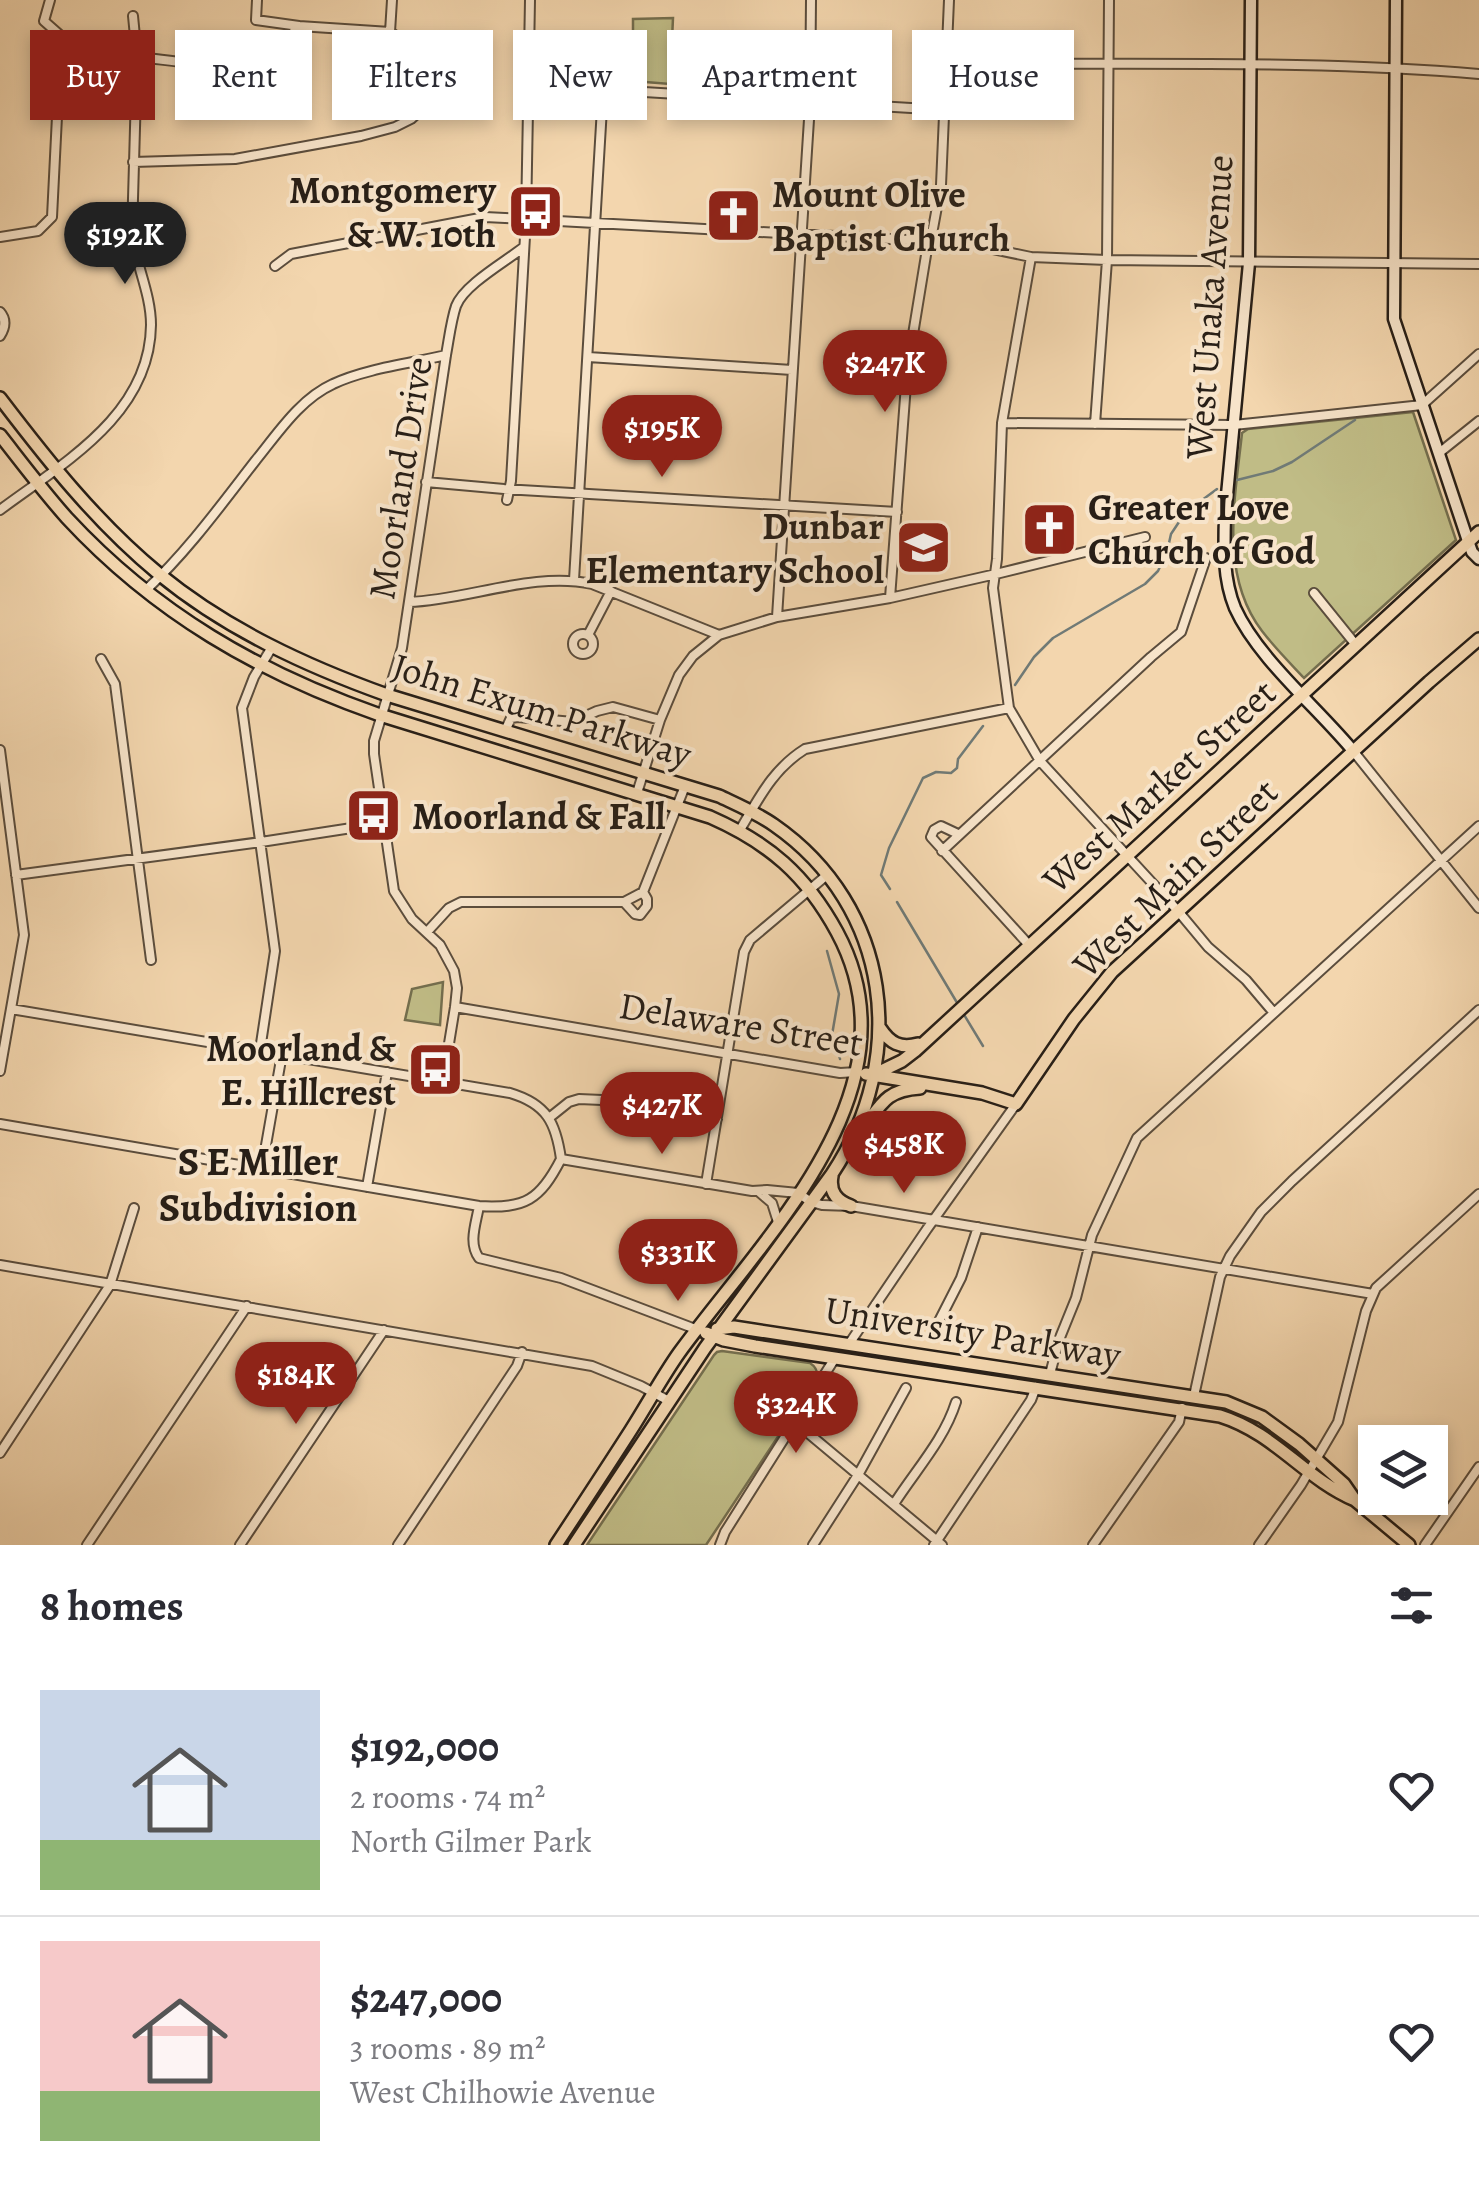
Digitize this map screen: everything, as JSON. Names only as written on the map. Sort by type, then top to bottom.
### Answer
[{"type":"main road","name":"West Unaka Avenue","points":[[1251,0],[1249,263],[1225,516],[1226,577],[1235,607],[1252,638],[1354,752]]},
{"type":"main road","points":[[1396,0],[1394,319],[1468,542],[1479,559]]},
{"type":"main road","name":"John Exum Parkway","points":[[0,398],[55,470],[112,531],[161,576],[220,618],[272,648],[388,695],[720,796],[792,838],[826,875],[858,922],[878,991],[880,1028],[874,1075],[862,1117],[832,1174]]},
{"type":"main road","name":"John Exum Parkway","points":[[0,434],[37,482],[100,550],[213,639],[294,682],[380,716],[710,817],[769,849],[810,888],[847,950],[861,1033],[857,1072],[840,1122],[825,1155],[798,1194]]},
{"type":"main road","name":"West Market Street","points":[[874,1075],[902,1061],[1479,532]]},
{"type":"main road","name":"West Main Street","points":[[1016,1104],[1112,972],[1479,639]]},
{"type":"main road","points":[[880,1028],[894,1043],[922,1043]]},
{"type":"main road","points":[[902,1061],[898,1074],[907,1082]]},
{"type":"main road","name":"Delaware Street","points":[[857,1072],[982,1094],[1016,1104]]},
{"type":"main road","points":[[850,1145],[891,1094],[937,1087]]},
{"type":"main road","points":[[574,1545],[716,1332],[832,1174]]},
{"type":"main road","points":[[832,1174],[834,1196],[851,1206]]},
{"type":"main road","points":[[556,1545],[678,1354],[798,1194]]},
{"type":"main road","name":"University Parkway","points":[[698,1330],[734,1328],[1226,1402],[1262,1417],[1312,1465]]},
{"type":"main road","name":"University Parkway","points":[[716,1332],[724,1340],[1220,1416],[1248,1426],[1344,1484],[1355,1500],[1408,1545]]},
{"type":"street","points":[[0,238],[38,231],[52,217],[61,36],[44,21],[50,0]]},
{"type":"street","points":[[257,0],[256,20],[360,30]]},
{"type":"street","points":[[390,30],[392,0]]},
{"type":"street","points":[[529,30],[530,0]]},
{"type":"street","points":[[811,0],[811,30]]},
{"type":"street","points":[[948,30],[949,0]]},
{"type":"street","points":[[1095,424],[1106,260],[1108,0]]},
{"type":"street","points":[[133,16],[134,30]]},
{"type":"street","points":[[155,59],[242,64],[279,46],[299,26]]},
{"type":"street","points":[[1074,64],[1396,67],[1479,74]]},
{"type":"street","points":[[0,510],[107,428],[125,405],[148,354],[149,300],[132,234],[135,120]]},
{"type":"street","points":[[134,162],[235,159],[361,136],[411,120]]},
{"type":"street","points":[[507,500],[526,219],[527,120]]},
{"type":"street","points":[[574,580],[601,120]]},
{"type":"street","points":[[777,617],[809,120]]},
{"type":"street","points":[[890,598],[907,370],[941,185],[944,120]]},
{"type":"street","points":[[274,266],[291,254],[474,218],[930,242],[986,246],[1030,257],[1479,264]]},
{"type":"street","name":"Moorland Drive","points":[[443,1080],[457,988],[454,970],[440,944],[412,920],[394,892],[374,754],[380,716],[402,648],[456,306],[462,296],[524,248]]},
{"type":"street","points":[[1030,257],[1002,423],[994,588],[1009,708],[1040,761],[1208,948],[1246,980],[1274,1013]]},
{"type":"street","points":[[0,312],[5,327],[0,336]]},
{"type":"street","points":[[146,590],[288,421],[317,393],[351,377],[446,354]]},
{"type":"street","points":[[1002,423],[1234,425],[1422,405],[1479,354]]},
{"type":"street","points":[[588,357],[792,370]]},
{"type":"street","points":[[1440,453],[1479,421]]},
{"type":"street","points":[[426,482],[897,512]]},
{"type":"street","points":[[637,794],[679,675],[693,656],[719,635],[777,617],[890,598],[1146,537]]},
{"type":"street","points":[[942,851],[1182,632],[1206,558]]},
{"type":"street","points":[[409,602],[574,580],[719,635]]},
{"type":"street","points":[[588,635],[611,591]]},
{"type":"street","points":[[1314,593],[1356,645]]},
{"type":"street","points":[[260,1050],[275,951],[242,708],[260,665],[272,648]]},
{"type":"street","points":[[101,659],[116,684],[151,960]]},
{"type":"street","points":[[505,731],[511,718],[518,716],[574,722],[613,707],[660,720]]},
{"type":"street","points":[[740,830],[780,767],[805,749],[1009,708]]},
{"type":"street","points":[[0,750],[24,935],[0,1071]]},
{"type":"street","points":[[1354,752],[1479,908]]},
{"type":"street","points":[[427,932],[448,908],[461,902],[624,902],[643,892],[685,786]]},
{"type":"street","points":[[16,875],[384,822]]},
{"type":"street","points":[[958,834],[941,826],[931,836],[1028,946]]},
{"type":"street","points":[[1050,1374],[1092,1235],[1137,1138],[1479,826]]},
{"type":"street","points":[[706,1184],[744,952],[750,940],[826,875]]},
{"type":"street","points":[[624,902],[640,914],[648,906],[643,892]]},
{"type":"street","points":[[0,1124],[502,1208],[536,1197],[549,1184],[561,1159],[553,1123],[541,1108],[510,1092],[11,1008]]},
{"type":"street","name":"Delaware Street","points":[[455,1008],[842,1073],[857,1072]]},
{"type":"street","points":[[1194,1396],[1224,1268],[1271,1200],[1479,1010]]},
{"type":"street","points":[[262,1168],[282,1054]]},
{"type":"street","points":[[367,1187],[387,1072]]},
{"type":"street","points":[[549,1118],[579,1099],[717,1119]]},
{"type":"street","name":"West Main Street","points":[[849,1344],[1016,1104]]},
{"type":"street","points":[[561,1159],[758,1192],[798,1194],[822,1206],[851,1206],[1373,1294]]},
{"type":"street","points":[[758,1192],[772,1203],[778,1222]]},
{"type":"street","points":[[1259,1545],[1338,1422],[1376,1288],[1479,1194]]},
{"type":"street","points":[[479,1206],[472,1247],[482,1260],[561,1278],[698,1330]]},
{"type":"street","points":[[0,1453],[110,1285],[134,1208]]},
{"type":"street","points":[[938,1326],[961,1278],[978,1227]]},
{"type":"street","points":[[0,1265],[592,1366],[670,1401]]},
{"type":"street","points":[[87,1545],[247,1306]]},
{"type":"street","points":[[240,1545],[384,1330]]},
{"type":"street","points":[[398,1545],[517,1366],[522,1352]]},
{"type":"street","points":[[720,1545],[835,1358]]},
{"type":"street","points":[[796,1423],[938,1544],[1036,1387]]},
{"type":"street","points":[[813,1545],[906,1388]]},
{"type":"street","points":[[894,1504],[926,1459],[956,1402]]},
{"type":"street","points":[[1093,1545],[1179,1422],[1182,1408]]},
{"type":"street","points":[[1425,1545],[1479,1467]]},
{"type":"shaded area","points":[[673,18],[672,30],[667,30],[667,84],[647,82],[647,30],[633,30],[633,19]]},
{"type":"shaded area","points":[[1413,412],[1456,540],[1304,678],[1262,631],[1240,586],[1233,536],[1242,433],[1248,429]]},
{"type":"shaded area","points":[[443,982],[440,1025],[405,1020],[412,989]]},
{"type":"shaded area","points":[[722,1351],[810,1363],[817,1378],[706,1545],[587,1545],[714,1355]]},
{"type":"waterway","points":[[1237,480],[1292,462],[1355,420]]},
{"type":"waterway","points":[[1015,685],[1053,638],[1145,584],[1158,571],[1171,534],[1181,519],[1217,489]]},
{"type":"waterway","points":[[890,889],[881,875],[889,848],[923,778],[936,772],[951,773],[957,768],[958,759],[983,726]]},
{"type":"waterway","points":[[897,902],[959,1006]]},
{"type":"waterway","points":[[827,951],[839,994],[832,1035],[840,1059]]},
{"type":"waterway","points":[[963,1013],[983,1046]]},
{"type":"place","name":"Montgomery & W. 10th","points":[[535,212]]},
{"type":"place","name":"Mount Olive Baptist Church","points":[[733,216]]},
{"type":"place","name":"Greater Love Church of God","points":[[1049,529]]},
{"type":"place","name":"Dunbar Elementary School","points":[[923,548]]},
{"type":"place","name":"Moorland & Fall","points":[[373,816]]},
{"type":"place","name":"Moorland & E. Hillcrest","points":[[435,1070]]},
{"type":"district","name":"S E Miller Subdivision","points":[[258,1184]]}]
